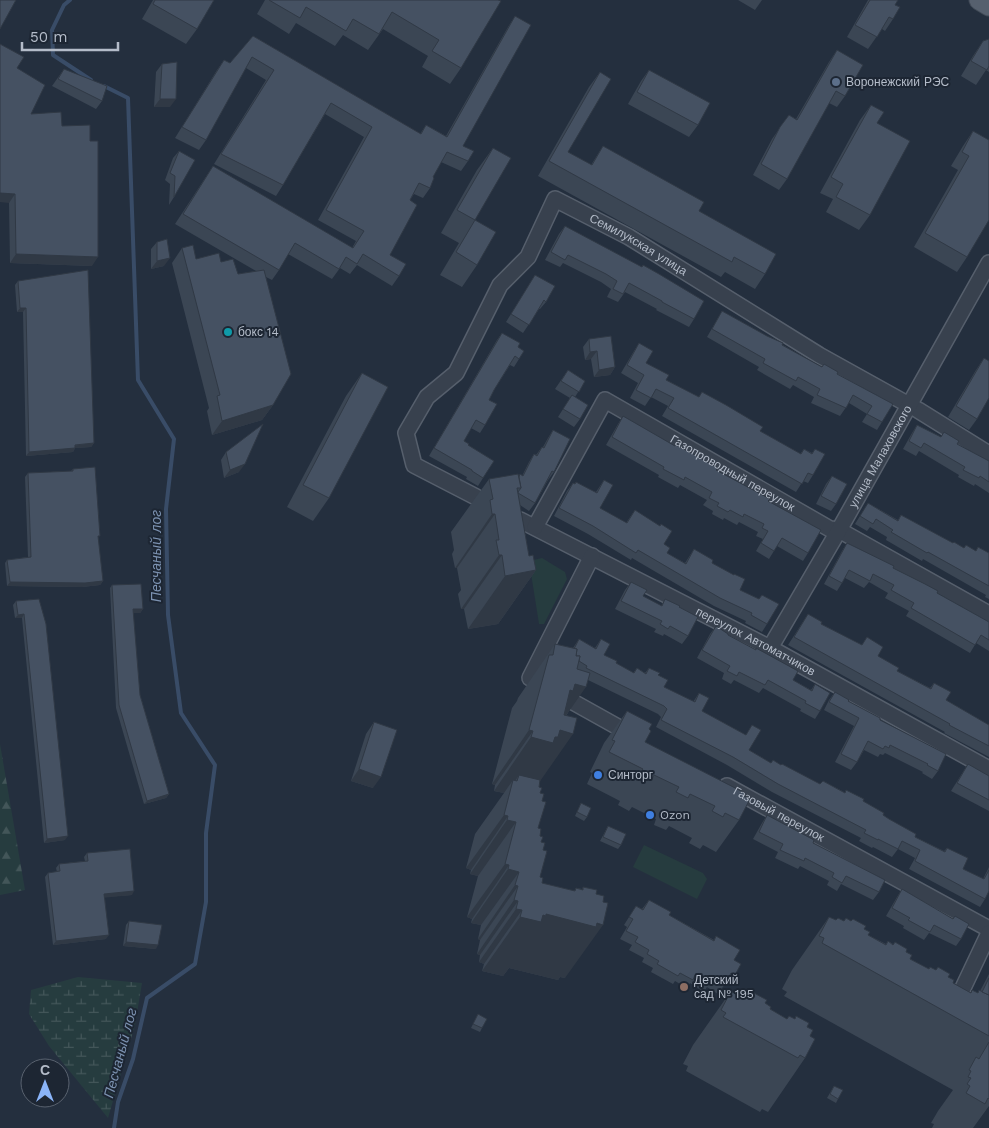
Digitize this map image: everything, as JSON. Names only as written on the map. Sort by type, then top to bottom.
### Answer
[{"type":"main road","points":[[979,0],[989,6]]},
{"type":"street","name":"Семилукская улица","points":[[476,497],[414,465],[406,433],[427,397],[456,373],[500,285],[528,257],[555,199],[629,237],[819,355],[989,454]]},
{"type":"street","name":"улица Малаховского","points":[[770,648],[839,530],[989,262]]},
{"type":"street","name":"Газопроводный переулок","points":[[535,527],[605,400],[830,529],[839,530],[989,614]]},
{"type":"street","name":"переулок Автоматчиков","points":[[520,520],[770,648],[989,769]]},
{"type":"street","points":[[592,556],[530,678],[648,744]]},
{"type":"street","name":"Газовый переулок","points":[[716,780],[989,929]]},
{"type":"street","points":[[949,1017],[989,933]]},
{"type":"green space","points":[[542,558],[565,572],[567,579],[544,624],[539,624],[529,561]]},
{"type":"green space","points":[[0,744],[25,890],[0,895]]},
{"type":"green space","points":[[644,845],[703,873],[707,879],[697,899],[633,867]]},
{"type":"green space","points":[[78,977],[142,983],[135,1025],[108,1118],[70,1072],[70,1058],[59,1058],[29,1014],[31,990]]},
{"type":"building","points":[[0,0],[16,0],[0,29]]},
{"type":"building","points":[[155,0],[214,0],[197,29],[153,4]]},
{"type":"building","points":[[269,0],[501,1],[461,68],[432,51],[439,40],[392,12],[379,34],[353,19],[346,31],[306,7],[300,18]]},
{"type":"building","points":[[870,0],[898,0],[895,5],[900,7],[893,19],[889,17],[877,37],[855,25]]},
{"type":"building","points":[[515,16],[531,25],[463,146],[474,151],[468,161],[447,152],[433,177],[430,188],[419,183],[410,200],[417,205],[390,255],[406,264],[399,276],[363,254],[357,264],[346,257],[339,269],[295,243],[279,270],[183,214],[213,166],[353,248],[364,231],[326,210],[372,127],[331,103],[283,185],[221,154],[274,70],[252,57],[206,140],[182,127],[224,60],[230,63],[253,36],[421,134],[426,125],[447,137]]},
{"type":"building","points":[[989,39],[989,66],[987,70],[971,61],[983,41]]},
{"type":"building","points":[[0,44],[24,57],[17,68],[45,85],[31,114],[61,112],[62,126],[90,125],[90,141],[98,141],[98,257],[16,254],[15,194],[0,193]]},
{"type":"building","points":[[837,50],[863,65],[845,96],[836,91],[787,179],[761,164],[780,127],[789,115],[797,120]]},
{"type":"building","points":[[177,62],[176,99],[160,99],[162,64]]},
{"type":"building","points":[[64,69],[107,86],[102,101],[58,79]]},
{"type":"building","points":[[649,70],[710,103],[698,125],[637,92]]},
{"type":"building","points":[[600,72],[611,79],[568,152],[592,165],[603,146],[704,202],[699,211],[776,254],[765,274],[734,257],[732,262],[549,161]]},
{"type":"building","points":[[871,105],[884,112],[877,123],[910,141],[870,215],[836,197],[843,184],[831,177]]},
{"type":"building","points":[[973,131],[989,140],[989,220],[967,257],[925,233],[969,156],[962,152]]},
{"type":"building","points":[[493,148],[511,158],[475,220],[457,210]]},
{"type":"building","points":[[179,151],[195,160],[174,197],[175,176],[170,173]]},
{"type":"building","points":[[475,220],[496,232],[477,265],[456,252]]},
{"type":"building","points":[[565,226],[642,267],[643,265],[704,301],[694,319],[629,283],[623,294],[613,289],[617,281],[606,274],[568,255],[565,260],[551,252]]},
{"type":"building","points":[[167,239],[170,258],[157,261],[157,242]]},
{"type":"building","points":[[193,245],[196,259],[219,253],[221,262],[233,259],[238,274],[264,270],[291,374],[273,405],[222,421],[217,396],[220,395],[182,248]]},
{"type":"building","points":[[88,270],[94,443],[75,445],[75,448],[29,452],[26,308],[20,308],[18,281]]},
{"type":"building","points":[[535,275],[555,286],[529,325],[511,314]]},
{"type":"building","points":[[722,311],[783,343],[782,345],[822,367],[824,364],[838,372],[837,374],[893,404],[882,422],[867,414],[872,406],[853,395],[846,408],[817,395],[820,389],[798,377],[796,381],[763,363],[765,359],[712,329]]},
{"type":"building","points":[[502,333],[520,343],[518,347],[524,351],[519,359],[515,356],[494,390],[489,400],[497,404],[485,425],[476,420],[464,441],[494,461],[483,478],[434,448]]},
{"type":"building","points":[[611,336],[615,367],[599,370],[597,351],[590,352],[589,339]]},
{"type":"building","points":[[639,343],[653,351],[646,363],[669,375],[666,380],[699,397],[702,392],[726,405],[763,427],[760,431],[801,454],[804,449],[812,454],[815,449],[825,454],[813,475],[808,473],[802,484],[668,408],[674,398],[656,389],[651,398],[636,390],[644,375],[627,365]]},
{"type":"building","points":[[984,358],[989,361],[989,398],[977,419],[956,406]]},
{"type":"building","points":[[568,370],[585,381],[579,392],[561,381]]},
{"type":"building","points":[[362,373],[388,387],[329,498],[303,485]]},
{"type":"building","points":[[572,395],[588,405],[580,419],[563,409]]},
{"type":"building","points":[[623,416],[718,468],[716,470],[770,499],[768,501],[821,530],[808,553],[782,538],[774,551],[761,543],[768,531],[762,528],[764,524],[744,514],[743,517],[717,506],[719,503],[709,498],[712,492],[685,477],[684,480],[663,469],[664,467],[612,437]]},
{"type":"building","points":[[263,424],[245,464],[230,470],[226,452]]},
{"type":"building","points":[[917,425],[941,437],[944,432],[959,441],[957,444],[989,461],[989,482],[980,476],[979,478],[963,470],[965,467],[924,443],[921,448],[909,441]]},
{"type":"building","points":[[553,430],[570,439],[554,472],[552,471],[535,503],[518,493],[521,488],[519,477],[520,474],[523,476],[534,454],[537,456],[542,447],[544,448]]},
{"type":"building","points":[[95,467],[100,536],[98,536],[103,581],[85,583],[10,582],[7,560],[31,557],[28,473],[73,471],[73,469]]},
{"type":"building","points":[[518,474],[521,488],[517,488],[529,556],[533,555],[536,570],[505,576],[502,555],[499,555],[496,540],[499,540],[495,514],[492,514],[490,500],[493,499],[489,479]]},
{"type":"building","points":[[832,476],[847,484],[836,504],[821,496]]},
{"type":"building","points":[[604,480],[613,485],[600,508],[627,523],[635,510],[660,526],[661,524],[672,531],[664,544],[670,548],[667,553],[686,564],[694,549],[713,560],[712,563],[745,579],[740,590],[759,599],[762,595],[779,604],[767,624],[751,615],[752,613],[720,598],[638,550],[636,553],[593,526],[559,508],[573,483],[575,484],[576,482],[597,493]]},
{"type":"building","points":[[868,503],[898,521],[901,515],[964,548],[966,545],[976,551],[978,547],[989,553],[989,586],[891,532],[893,530],[876,519],[873,524],[860,516]]},
{"type":"building","points":[[847,543],[894,566],[893,568],[938,591],[937,593],[989,622],[989,640],[981,635],[975,645],[911,608],[914,603],[891,590],[894,585],[873,574],[870,581],[849,570],[842,583],[829,576]]},
{"type":"building","points":[[631,582],[647,590],[643,596],[662,606],[665,599],[698,617],[688,636],[670,626],[668,629],[660,624],[662,621],[621,601]]},
{"type":"building","points":[[141,584],[143,609],[133,609],[140,695],[169,794],[147,801],[119,705],[112,585]]},
{"type":"building","points":[[39,599],[46,624],[68,836],[47,839],[24,614],[18,615],[16,601]]},
{"type":"building","points":[[808,614],[822,622],[821,624],[862,645],[867,637],[883,647],[878,656],[899,668],[897,671],[931,689],[934,683],[951,692],[946,700],[989,725],[989,746],[794,637]]},
{"type":"building","points":[[716,626],[728,635],[798,671],[793,680],[812,691],[815,684],[830,693],[820,711],[768,680],[765,685],[739,672],[737,676],[727,671],[730,666],[702,650]]},
{"type":"building","points":[[579,639],[596,649],[601,639],[610,644],[604,655],[617,661],[616,663],[634,673],[637,668],[646,674],[649,668],[660,673],[658,675],[668,680],[664,687],[695,702],[699,693],[709,698],[702,711],[746,735],[752,725],[761,730],[749,750],[771,763],[773,760],[820,784],[823,781],[845,793],[846,790],[864,799],[863,801],[884,813],[883,815],[916,834],[915,837],[945,852],[947,848],[968,858],[963,869],[984,879],[989,870],[989,891],[985,899],[915,861],[920,850],[902,841],[898,849],[864,833],[866,830],[661,720],[667,709],[664,706],[586,668],[587,666],[579,661],[580,656],[576,656],[577,649],[574,649]]},
{"type":"building","points":[[555,644],[577,649],[576,656],[580,656],[577,669],[590,673],[586,687],[575,684],[573,691],[570,690],[564,715],[577,718],[573,734],[560,730],[558,737],[555,737],[553,743],[531,737],[533,731],[529,730],[549,655],[553,655]]},
{"type":"building","points":[[835,692],[880,718],[880,720],[946,754],[938,771],[890,745],[889,748],[885,746],[883,749],[868,741],[857,762],[841,754],[859,718],[829,702]]},
{"type":"building","points":[[627,711],[652,724],[649,729],[651,731],[645,742],[745,793],[744,796],[750,799],[739,820],[725,813],[723,817],[712,811],[715,806],[690,794],[688,798],[676,792],[679,787],[654,775],[652,779],[640,773],[643,769],[609,752],[615,741],[612,740]]},
{"type":"building","points":[[374,722],[397,730],[381,777],[359,769]]},
{"type":"building","points":[[968,764],[989,776],[989,800],[957,783]]},
{"type":"building","points":[[519,775],[540,780],[539,787],[542,788],[540,793],[544,794],[542,801],[546,802],[538,828],[541,829],[540,836],[543,837],[541,842],[545,843],[543,850],[547,851],[540,877],[543,878],[542,883],[575,891],[576,888],[583,890],[583,887],[597,890],[596,894],[604,896],[603,902],[608,903],[603,925],[597,923],[596,927],[546,914],[546,916],[543,915],[541,922],[520,917],[522,910],[516,909],[518,901],[514,900],[518,886],[515,885],[519,872],[508,869],[509,865],[505,864],[516,822],[507,820],[508,816],[504,815],[513,780],[517,781]]},
{"type":"building","points":[[581,803],[591,808],[587,817],[577,812]]},
{"type":"building","points":[[767,815],[814,840],[813,843],[885,880],[879,892],[846,876],[842,883],[832,877],[834,873],[805,858],[804,861],[780,850],[783,844],[759,832]]},
{"type":"building","points":[[608,826],[626,834],[621,845],[603,837]]},
{"type":"building","points":[[130,849],[134,891],[104,894],[109,935],[56,941],[48,873],[60,871],[59,864],[88,861],[87,853]]},
{"type":"building","points":[[902,889],[953,919],[955,916],[969,924],[961,939],[934,925],[930,932],[908,920],[910,918],[892,908]]},
{"type":"building","points":[[649,900],[671,912],[669,915],[714,941],[716,936],[740,950],[734,960],[741,964],[735,975],[731,973],[724,986],[712,979],[710,984],[695,975],[693,980],[680,973],[678,976],[657,964],[659,961],[647,954],[649,950],[635,942],[638,937],[626,931],[633,919],[629,917],[636,906],[643,910]]},
{"type":"building","points":[[829,917],[844,921],[846,918],[851,921],[853,919],[866,926],[864,929],[870,932],[868,935],[886,945],[888,941],[893,945],[895,942],[907,949],[906,952],[912,955],[910,959],[929,969],[930,967],[936,970],[938,967],[950,974],[948,977],[954,980],[953,983],[971,993],[972,990],[978,993],[979,990],[989,995],[989,1036],[822,943],[824,938],[819,936]]},
{"type":"building","points":[[129,921],[162,925],[158,945],[126,942]]},
{"type":"building","points":[[989,978],[989,995],[982,992]]},
{"type":"building","points":[[731,991],[738,995],[740,992],[746,996],[747,993],[753,996],[754,993],[767,1000],[765,1003],[771,1007],[770,1009],[787,1019],[789,1016],[795,1019],[796,1016],[809,1023],[807,1027],[813,1030],[810,1036],[815,1039],[805,1058],[800,1055],[798,1058],[723,1017],[726,1013],[721,1010]]},
{"type":"building","points":[[478,1014],[487,1019],[482,1028],[473,1024]]},
{"type":"building","points":[[989,1042],[989,1099],[985,1104],[966,1093],[970,1086],[967,1084],[971,1078],[968,1077],[971,1071],[969,1070],[976,1057],[979,1059]]},
{"type":"building","points":[[834,1086],[843,1090],[838,1099],[830,1094]]},
{"type":"waterway","name":"Песчаный лог","points":[[70,0],[64,5],[52,30],[53,55],[91,80]]},
{"type":"waterway","name":"Песчаный лог","points":[[104,86],[128,98],[138,380],[174,439],[166,509],[168,615],[181,713],[215,765],[206,833],[206,902],[195,964],[147,998],[133,1059],[118,1102],[114,1128]]},
{"type":"place","name":"Воронежский РЭС","points":[[836,82]]},
{"type":"place","name":"бокс 14","points":[[228,332]]},
{"type":"place","name":"Синторг","points":[[598,775]]},
{"type":"place","name":"Ozon","points":[[650,815]]},
{"type":"place","name":"Детский сад № 195","points":[[684,987]]}]
